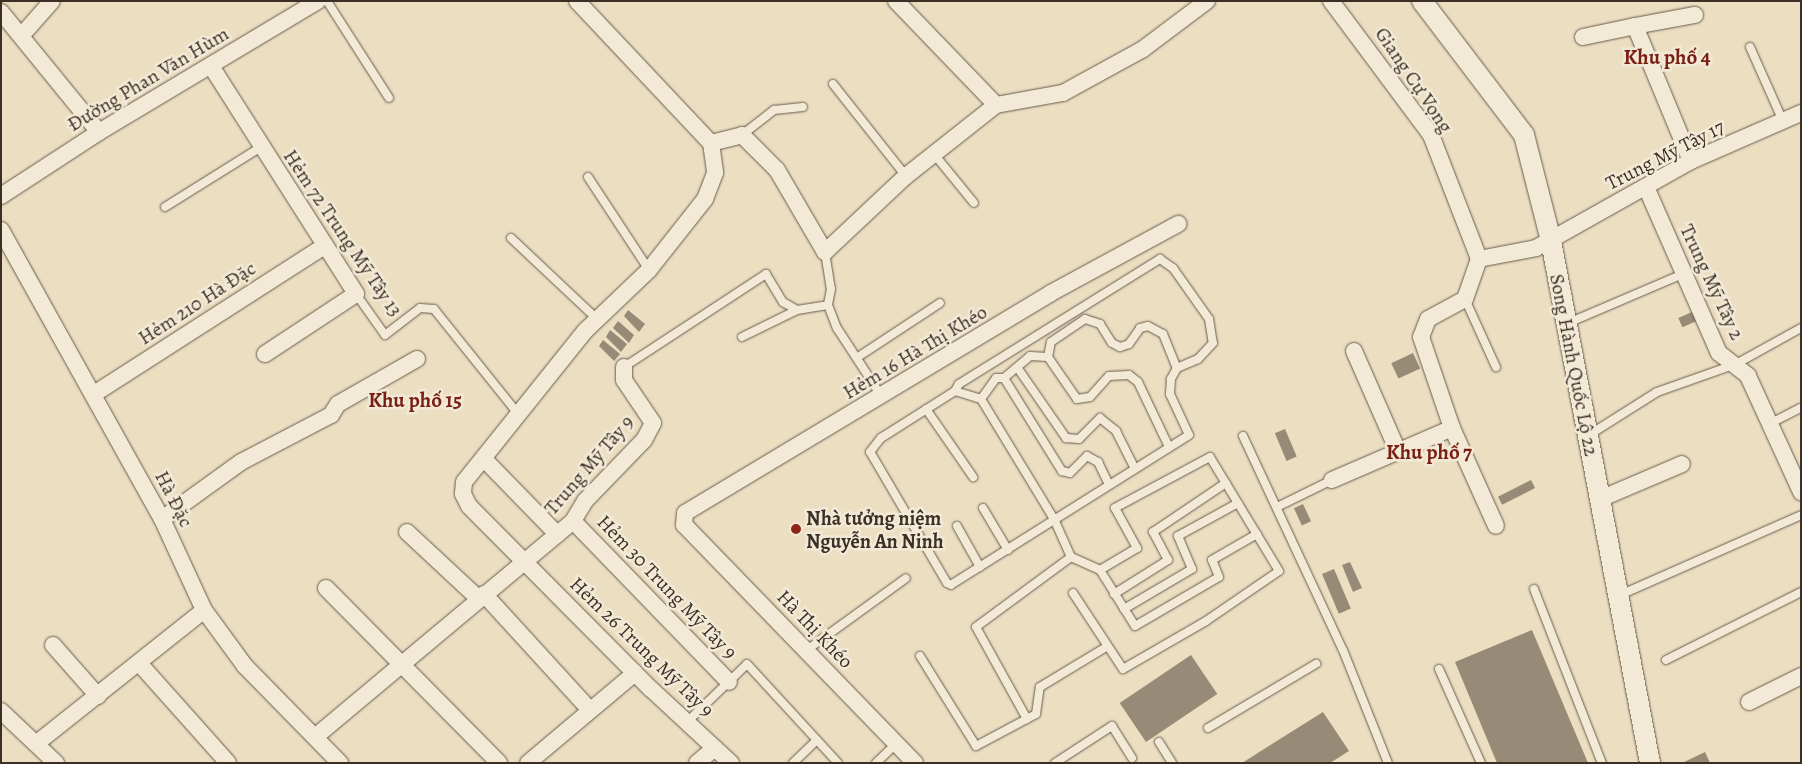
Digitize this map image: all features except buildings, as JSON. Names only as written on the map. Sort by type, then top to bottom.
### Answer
[{"type":"street","name":"Đường Phan Văn Hùm","points":[[1,196],[99,132],[318,1]]},
{"type":"street","points":[[577,1],[711,143],[742,135],[777,170],[825,252],[906,176],[996,105],[1063,93],[1143,49],[1207,1]]},
{"type":"street","points":[[896,1],[996,105]]},
{"type":"street","name":"Giang Cự Vọng","points":[[1331,1],[1430,135],[1479,259]]},
{"type":"street","name":"Song Hành Quốc Lộ 22","points":[[1422,1],[1524,136],[1551,241],[1650,763]]},
{"type":"street","points":[[22,35],[49,5]]},
{"type":"street","points":[[1,12],[22,35],[99,132]]},
{"type":"street","points":[[1583,37],[1695,15]]},
{"type":"street","points":[[1635,26],[1691,161]]},
{"type":"street","name":"Hẻm 72 Trung Mỹ Tây 13","points":[[211,66],[322,247],[356,294]]},
{"type":"street","name":"Trung Mỹ Tây 17","points":[[1551,241],[1691,161],[1801,113]]},
{"type":"street","name":"Hẻm 26 Trung Mỹ Tây 9","points":[[711,143],[715,173],[705,200],[649,270],[597,319],[518,414],[464,482],[463,494],[469,506],[635,673],[731,763]]},
{"type":"street","name":"Trung Mỹ Tây 2","points":[[1646,187],[1719,353],[1736,364],[1748,376],[1795,463],[1801,492]]},
{"type":"street","name":"Hẻm 16 Hà Thị Khéo","points":[[684,525],[685,513],[695,505],[882,398],[1051,293],[1178,224]]},
{"type":"street","name":"Hà Đặc","points":[[1,230],[162,519],[204,610],[245,666],[340,763]]},
{"type":"street","points":[[1496,526],[1452,428],[1421,337],[1428,320],[1465,299],[1479,259],[1515,254],[1551,241]]},
{"type":"street","name":"Hẻm 210 Hà Đặc","points":[[94,394],[322,247]]},
{"type":"street","points":[[265,354],[356,294]]},
{"type":"street","points":[[1354,351],[1397,449]]},
{"type":"street","points":[[162,519],[241,462],[330,414],[338,404],[417,359]]},
{"type":"street","name":"Trung Mỹ Tây 9","points":[[314,737],[573,521],[584,501],[644,440],[653,423],[624,380],[624,367]]},
{"type":"street","points":[[1332,480],[1397,449],[1452,428]]},
{"type":"street","points":[[484,459],[557,534]]},
{"type":"street","points":[[1600,499],[1682,464]]},
{"type":"street","name":"Hẻm 30 Trung Mỹ Tây 9","points":[[573,521],[729,682]]},
{"type":"street","name":"Hà Thị Khéo","points":[[684,525],[915,763]]},
{"type":"street","points":[[407,532],[481,596],[590,710]]},
{"type":"street","points":[[326,588],[499,763]]},
{"type":"street","points":[[37,743],[204,610]]},
{"type":"street","points":[[53,645],[98,696]]},
{"type":"street","points":[[139,663],[228,763]]},
{"type":"street","points":[[528,763],[635,673]]},
{"type":"street","points":[[1749,702],[1801,676]]},
{"type":"street","points":[[1,711],[56,763]]},
{"type":"street","points":[[697,763],[715,748]]},
{"type":"lane","points":[[328,1],[389,98]]},
{"type":"lane","points":[[1750,47],[1783,121]]},
{"type":"lane","points":[[833,84],[906,176]]},
{"type":"lane","points":[[742,135],[774,110],[803,107]]},
{"type":"lane","points":[[165,207],[261,147]]},
{"type":"lane","points":[[934,154],[974,203]]},
{"type":"lane","points":[[588,177],[649,270]]},
{"type":"lane","points":[[511,238],[597,319]]},
{"type":"lane","points":[[825,252],[831,289],[828,305],[837,328],[858,357],[882,398]]},
{"type":"lane","points":[[1169,447],[1138,382],[1129,376],[1109,376],[1090,398],[1077,399],[1048,357],[1052,342],[1085,320],[1100,324],[1112,343],[1120,347],[1129,344],[1140,328],[1148,326],[1163,334],[1177,368],[1170,394],[1189,435],[951,586],[947,583],[871,461],[870,452],[881,438],[955,390],[959,384],[1053,322],[1160,259],[1173,268],[1209,319],[1213,342],[1198,359],[1177,368]]},
{"type":"lane","name":"Trung Mỹ Tây 9","points":[[624,367],[766,274],[783,302],[797,310]]},
{"type":"lane","points":[[1566,324],[1683,274]]},
{"type":"lane","name":"Hẻm 72 Trung Mỹ Tây 13","points":[[356,294],[384,335],[420,308],[434,309],[518,414]]},
{"type":"lane","points":[[1465,299],[1496,367]]},
{"type":"lane","points":[[858,357],[940,303]]},
{"type":"lane","points":[[742,337],[797,310],[828,305]]},
{"type":"lane","points":[[1588,436],[1657,392],[1736,364],[1801,328]]},
{"type":"lane","points":[[980,399],[996,378],[1004,378],[1019,370],[1030,356],[1048,357]]},
{"type":"lane","points":[[1019,370],[1066,438],[1079,438],[1100,418],[1116,431],[1135,469]]},
{"type":"lane","points":[[1004,378],[1062,471],[1070,474],[1086,456],[1098,462],[1109,485]]},
{"type":"lane","points":[[955,390],[980,399],[1054,519],[1071,557],[1100,570],[1135,626],[1219,577],[1212,560],[1257,534]]},
{"type":"lane","points":[[1773,422],[1801,408]]},
{"type":"lane","points":[[926,409],[973,477]]},
{"type":"lane","points":[[1244,436],[1277,507],[1388,763]]},
{"type":"lane","points":[[1073,593],[1123,668],[1206,621],[1279,571],[1210,456],[1115,508],[1138,548],[1100,570]]},
{"type":"lane","points":[[1277,507],[1332,480]]},
{"type":"lane","points":[[1114,594],[1168,560],[1153,532],[1226,483]]},
{"type":"lane","points":[[1124,609],[1192,569],[1178,536],[1238,503]]},
{"type":"lane","points":[[982,508],[1008,550]]},
{"type":"lane","points":[[1618,596],[1801,514]]},
{"type":"lane","points":[[957,526],[980,567]]},
{"type":"lane","points":[[1026,719],[976,627],[1071,557]]},
{"type":"lane","points":[[807,650],[906,578]]},
{"type":"lane","points":[[1534,589],[1602,763]]},
{"type":"lane","points":[[1666,660],[1801,592]]},
{"type":"lane","points":[[920,656],[976,746],[1036,714],[1040,686],[1108,646]]},
{"type":"lane","points":[[688,722],[747,664],[838,763]]},
{"type":"lane","points":[[1208,728],[1316,664]]},
{"type":"lane","points":[[1439,669],[1481,763]]},
{"type":"lane","points":[[1055,763],[1112,726],[1132,758]]},
{"type":"lane","points":[[793,763],[817,740]]},
{"type":"lane","points":[[1159,742],[1172,763]]},
{"type":"lane","points":[[876,763],[896,744]]},
{"type":"place","name":"Nhà tưởng niệm Nguyễn An Ninh","points":[[796,529]]},
{"type":"district","name":"Khu phố 4","points":[[1667,57]]},
{"type":"district","name":"Khu phố 15","points":[[415,400]]},
{"type":"district","name":"Khu phố 7","points":[[1429,452]]}]
